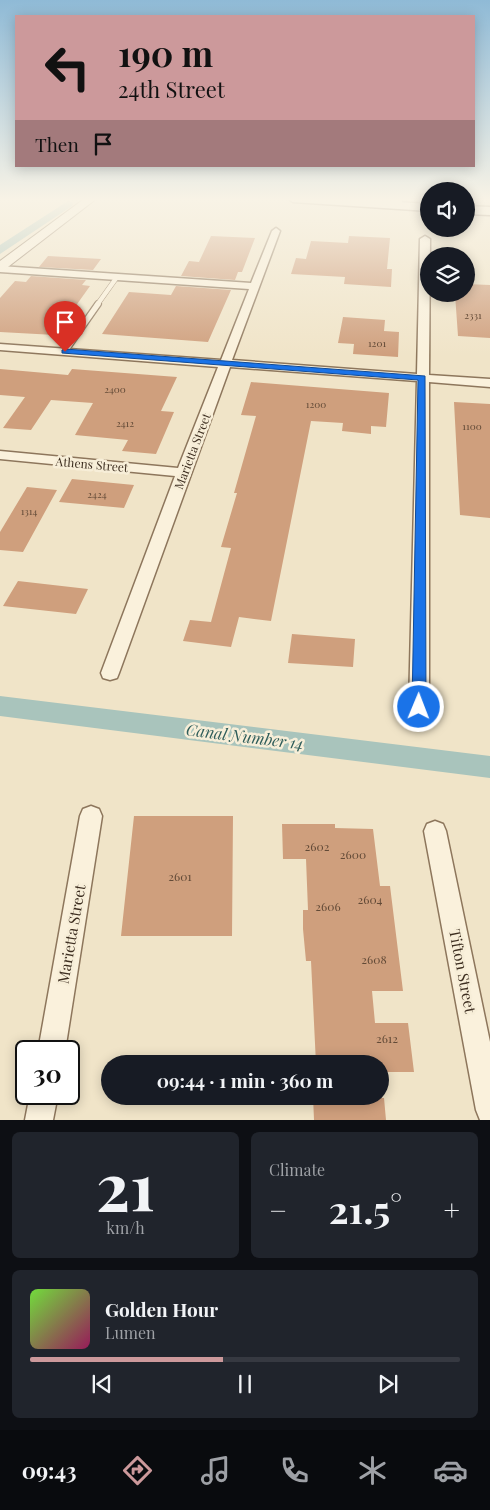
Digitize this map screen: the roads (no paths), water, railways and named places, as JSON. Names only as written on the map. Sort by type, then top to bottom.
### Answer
[{"type":"street","points":[[0,268],[22,251]]},
{"type":"street","name":"Marietta Street","points":[[110,673],[183,473],[268,251]]},
{"type":"street","points":[[419,707],[425,251]]},
{"type":"street","points":[[0,268],[255,286]]},
{"type":"street","points":[[0,347],[490,384]]},
{"type":"street","name":"Athens Street","points":[[0,455],[183,473]]},
{"type":"street","name":"Marietta Street","points":[[53,1040],[91,816]]},
{"type":"street","name":"Tifton Street","points":[[435,831],[490,1110]]},
{"type":"street","points":[[39,1120],[42,1105]]},
{"type":"lane","points":[[65,352],[117,277]]},
{"type":"waterway","name":"Canal Number 14","points":[[0,706],[490,767]]}]
